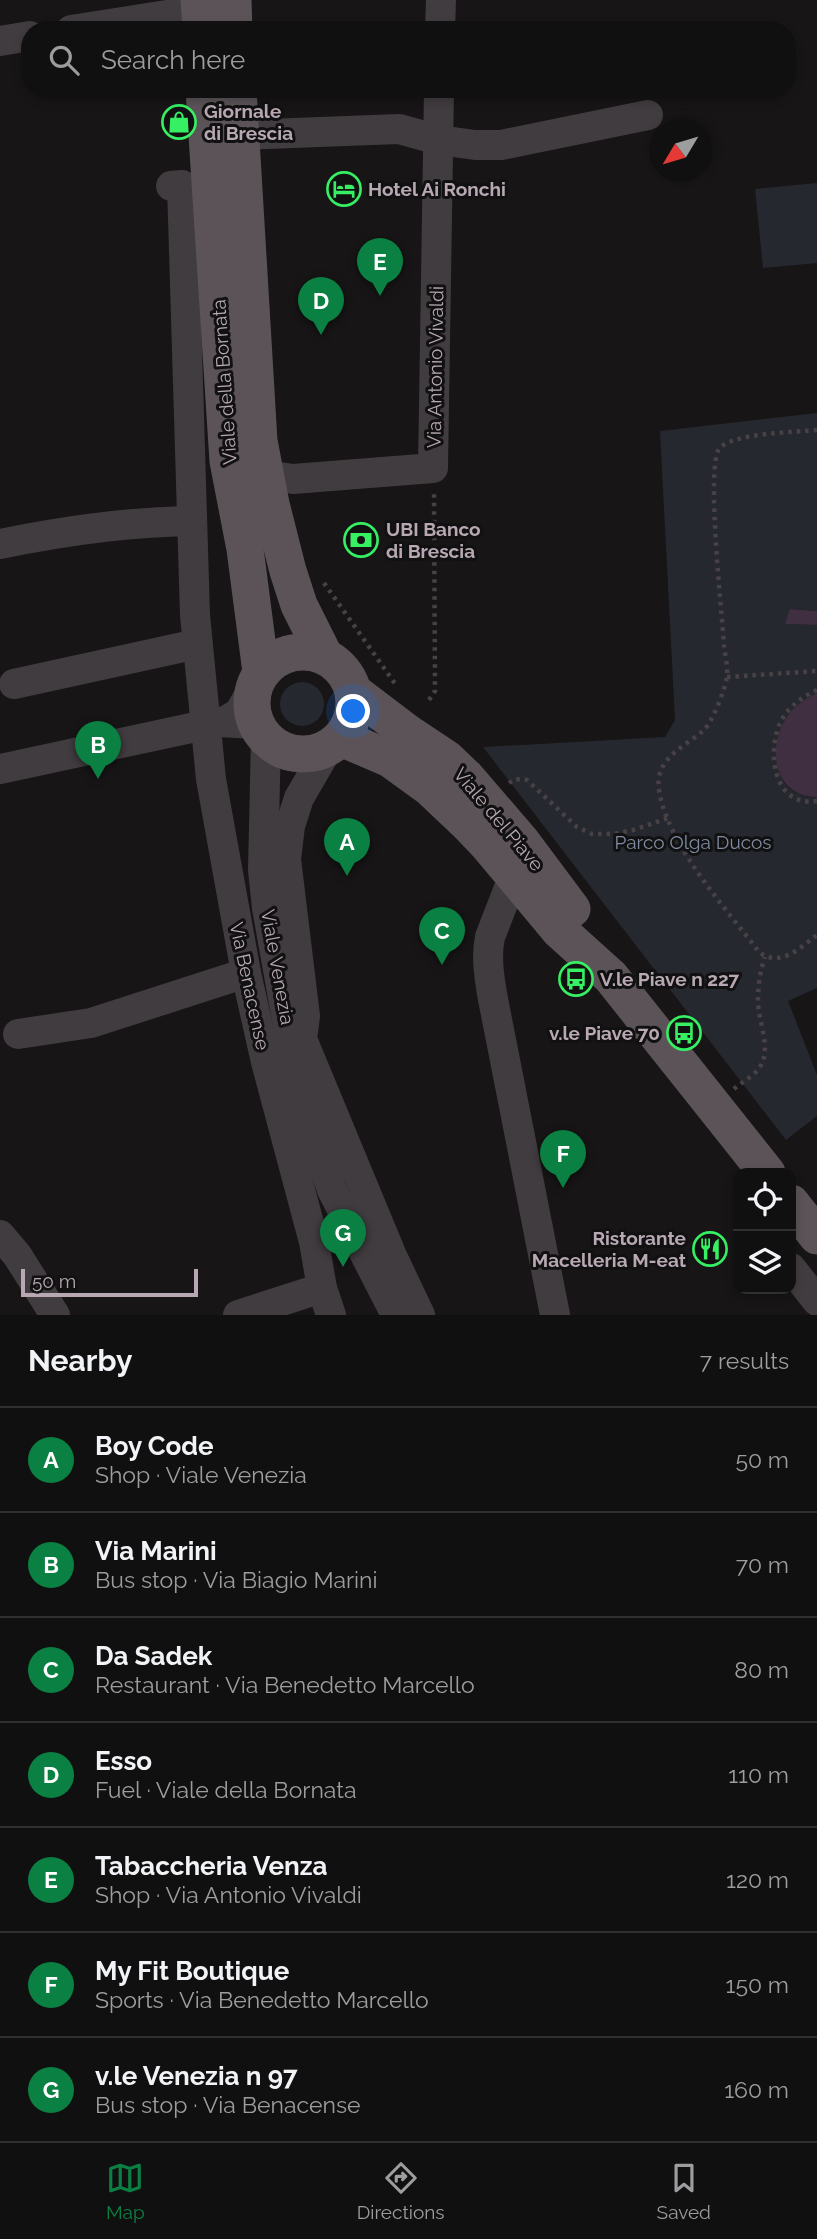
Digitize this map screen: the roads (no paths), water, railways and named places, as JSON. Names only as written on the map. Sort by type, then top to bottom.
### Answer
[{"type":"main road","points":[[208,10],[222,21]]},
{"type":"main road","name":"Viale della Bornata","points":[[205,98],[228,461],[245,549],[245,712]]},
{"type":"main road","name":"Viale della Bornata","points":[[238,98],[259,441],[278,529],[299,605],[324,655]]},
{"type":"main road","points":[[308,651],[324,655],[338,664],[348,677],[354,692],[355,709],[350,724],[335,743],[313,754],[296,754],[280,749],[245,712],[274,660],[290,652],[308,651]]},
{"type":"main road","name":"Viale del Piave","points":[[354,692],[447,759],[495,809],[518,858]]},
{"type":"main road","name":"Viale del Piave","points":[[335,743],[390,759],[430,789],[467,823],[518,858],[580,920],[611,977],[763,1168]]},
{"type":"main road","points":[[796,1209],[817,1236]]},
{"type":"street","points":[[440,21],[441,0]]},
{"type":"street","points":[[133,21],[208,10]]},
{"type":"street","points":[[0,41],[21,38]]},
{"type":"street","name":"Via Antonio Vivaldi","points":[[266,475],[293,479],[433,468],[439,98]]},
{"type":"street","points":[[240,135],[399,129],[439,140],[501,145],[649,115]]},
{"type":"street","name":"Viale della Bornata","points":[[171,186],[182,185],[197,644],[245,712]]},
{"type":"street","points":[[0,544],[65,532],[156,522],[192,521]]},
{"type":"street","points":[[14,684],[197,644]]},
{"type":"street","points":[[0,769],[245,712]]},
{"type":"street","name":"Via Benacense","points":[[238,1315],[327,1301],[246,973],[211,779],[245,712]]},
{"type":"street","name":"Viale Venezia","points":[[245,712],[267,908],[301,1098],[332,1190],[396,1315]]},
{"type":"street","name":"Viale Venezia","points":[[332,1190],[328,1149],[302,1039],[305,1016],[286,859],[290,826],[299,798],[335,743]]},
{"type":"street","points":[[518,858],[490,937],[489,970],[555,1315]]},
{"type":"street","name":"Viale Venezia","points":[[18,1034],[91,1023],[246,973]]},
{"type":"street","name":"Viale Venezia","points":[[302,1039],[392,1256],[420,1315]]},
{"type":"street","name":"Via Benacense","points":[[314,1242],[324,1202],[332,1190]]},
{"type":"street","points":[[314,1242],[351,1230]]},
{"type":"street","points":[[0,1235],[17,1255],[55,1315]]},
{"type":"street","points":[[796,1276],[810,1298]]},
{"type":"place","name":"Giornale di Brescia","points":[[179,122]]},
{"type":"place","name":"Hotel Ai Ronchi","points":[[344,189]]},
{"type":"place","name":"Tabaccheria Venza","points":[[380,296]]},
{"type":"place","name":"Esso","points":[[321,335]]},
{"type":"place","name":"UBI Banco di Brescia","points":[[361,540]]},
{"type":"place","name":"Via Marini","points":[[98,779]]},
{"type":"place","name":"Boy Code","points":[[347,876]]},
{"type":"place","name":"Da Sadek","points":[[442,965]]},
{"type":"place","name":"V.le Piave n 227","points":[[576,979]]},
{"type":"place","name":"v.le Piave 70","points":[[684,1033]]},
{"type":"place","name":"My Fit Boutique","points":[[563,1188]]},
{"type":"place","name":"Ristorante Macelleria M-eat","points":[[710,1249]]},
{"type":"place","name":"v.le Venezia n 97","points":[[343,1267]]},
{"type":"park label","name":"Parco Olga Ducos","points":[[693,842]]}]
